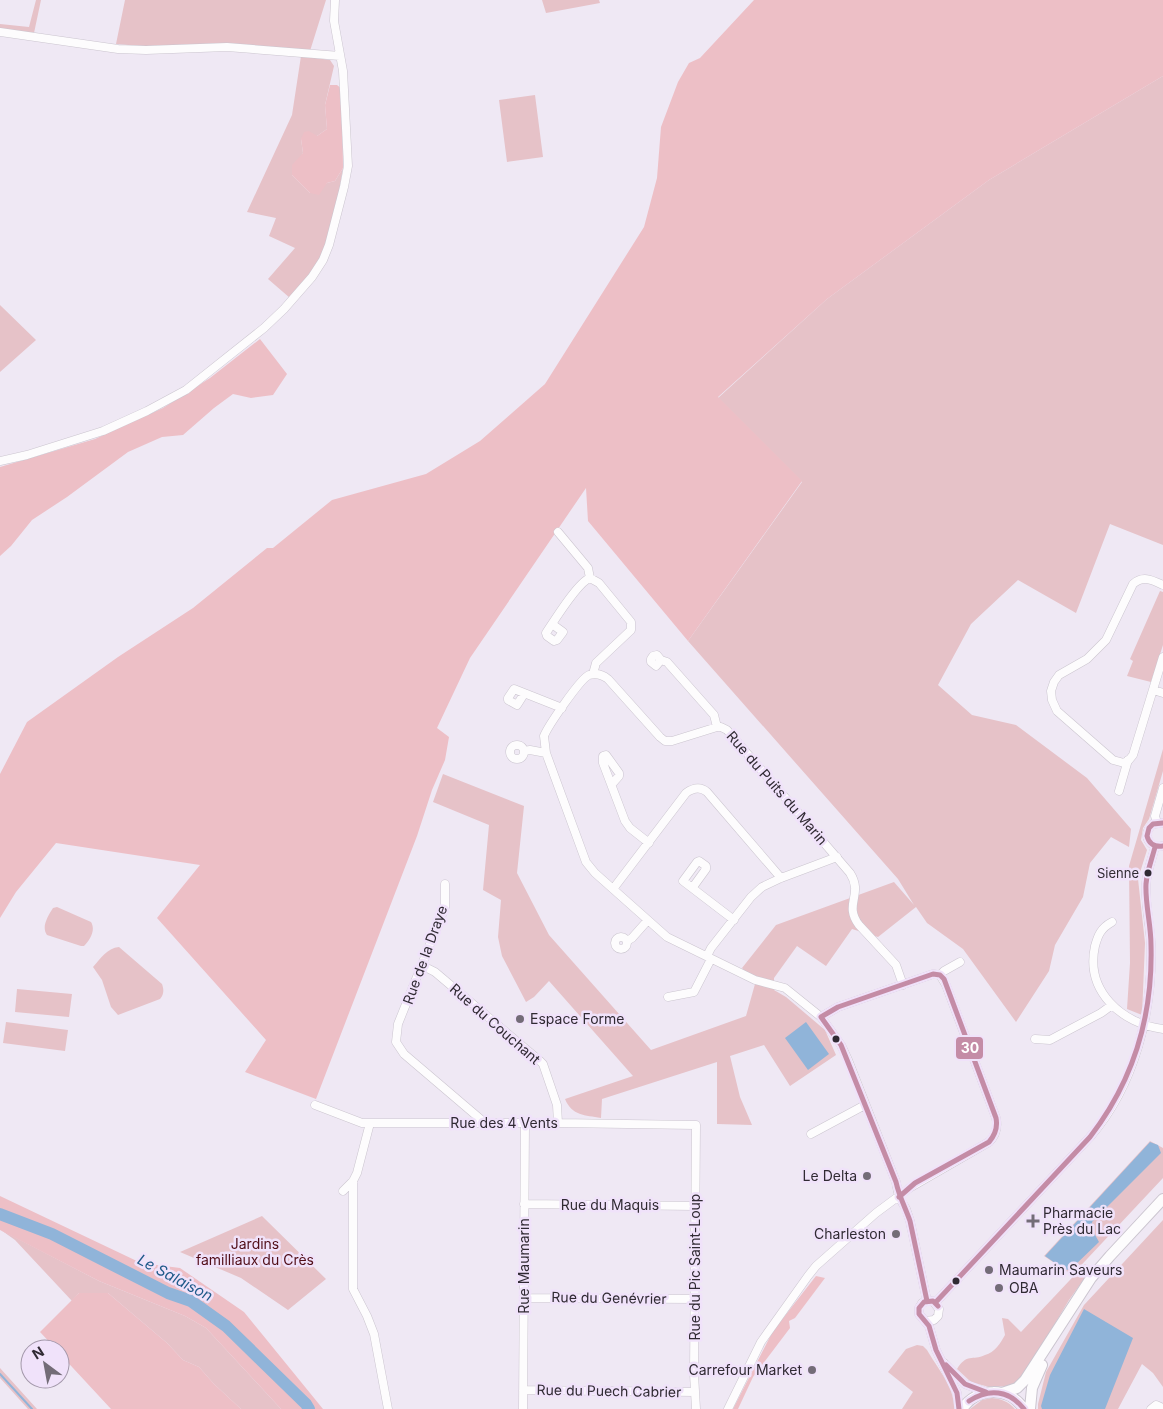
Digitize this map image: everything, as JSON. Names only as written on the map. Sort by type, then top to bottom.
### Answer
[{"type":"main road","points":[[1002,1393],[1016,1388],[1025,1380],[1091,1278],[1163,1199]]},
{"type":"main road","points":[[1030,1409],[1034,1381],[1059,1327]]},
{"type":"main road","points":[[960,1409],[969,1400],[986,1392],[1002,1393],[1017,1400],[1024,1409]]},
{"type":"street","points":[[0,461],[27,455],[103,431],[147,411],[186,390],[264,328],[284,309],[312,277],[329,245],[348,166],[343,71],[334,21],[335,0]]},
{"type":"street","points":[[0,32],[118,49],[153,50],[227,47],[340,56]]},
{"type":"street","points":[[558,532],[588,568],[590,578],[599,583],[629,618],[632,626],[628,634],[596,663],[593,674],[584,678],[544,736],[546,753],[586,862],[591,870],[667,937],[755,980],[785,988],[821,1017],[841,1045],[896,1182],[899,1197],[906,1209],[910,1222],[927,1301]]},
{"type":"street","points":[[552,624],[582,583],[590,578]]},
{"type":"street","points":[[1163,585],[1147,579],[1141,579],[1131,586],[1106,640],[1087,660],[1059,676],[1054,682],[1051,691],[1053,704],[1060,714],[1114,760],[1121,763],[1133,755],[1163,657]]},
{"type":"street","points":[[661,660],[667,662],[714,715],[717,726]]},
{"type":"street","name":"Rue du Puits du Marin","points":[[593,674],[608,679],[665,741],[672,741],[717,726],[727,730],[837,857],[855,882],[856,890],[852,908],[856,922],[896,965],[903,985]]},
{"type":"street","points":[[1153,690],[1163,693]]},
{"type":"street","points":[[524,694],[562,708]]},
{"type":"street","points":[[524,751],[530,750],[546,753]]},
{"type":"street","points":[[1119,791],[1128,760]]},
{"type":"street","points":[[612,784],[627,825],[649,843]]},
{"type":"street","points":[[614,889],[686,794],[696,788],[703,789],[781,878]]},
{"type":"street","points":[[936,1303],[1105,1120],[1131,1066],[1144,1025],[1151,987],[1151,942],[1146,882],[1159,847],[1148,842],[1147,833],[1149,827],[1160,823],[1155,816],[1163,788]]},
{"type":"street","points":[[668,998],[694,992],[709,958],[711,948],[762,887],[837,857]]},
{"type":"street","name":"Rue de la Draye","points":[[445,884],[445,906],[423,966],[398,1024],[396,1042],[404,1054],[485,1123]]},
{"type":"street","points":[[693,887],[734,920]]},
{"type":"street","points":[[627,941],[648,920]]},
{"type":"street","points":[[1112,922],[1101,929],[1096,946],[1094,961],[1098,985],[1112,1005],[1125,1016],[1144,1025],[1163,1029]]},
{"type":"street","points":[[940,975],[960,962]]},
{"type":"street","name":"Rue du Couchant","points":[[423,966],[435,972],[543,1064],[557,1105],[558,1123]]},
{"type":"street","points":[[821,1017],[838,1006],[933,974],[940,975]]},
{"type":"street","points":[[728,1409],[761,1342],[808,1276],[876,1213],[915,1183],[989,1142],[994,1137],[997,1123],[996,1118],[946,985],[940,975]]},
{"type":"street","points":[[1035,1039],[1050,1040],[1102,1013],[1112,1005]]},
{"type":"street","name":"Rue des 4 Vents","points":[[315,1104],[362,1123],[696,1125]]},
{"type":"street","points":[[811,1134],[865,1105]]},
{"type":"street","points":[[370,1123],[353,1181],[353,1289],[374,1334],[388,1409]]},
{"type":"street","name":"Rue Maumarin","points":[[523,1409],[524,1123]]},
{"type":"street","name":"Rue du Pic Saint-Loup","points":[[696,1125],[696,1409]]},
{"type":"street","points":[[344,1191],[353,1181]]},
{"type":"street","name":"Rue du Maquis","points":[[524,1204],[695,1206]]},
{"type":"street","name":"Rue du Genévrier","points":[[524,1298],[695,1299]]},
{"type":"street","points":[[936,1303],[927,1301],[922,1303],[918,1311],[920,1317],[929,1326],[936,1350],[944,1363],[965,1384],[986,1392]]},
{"type":"street","points":[[936,1303],[939,1313],[935,1328],[940,1350],[939,1354]]},
{"type":"street","points":[[925,1321],[936,1319]]},
{"type":"street","points":[[944,1363],[946,1373],[957,1393],[960,1409]]},
{"type":"street","name":"Rue du Puech Cabrier","points":[[523,1390],[695,1392]]},
{"type":"street","points":[[1151,1409],[1156,1405],[1163,1408]]},
{"type":"green space","points":[[36,0],[41,0],[34,33],[0,29],[0,24],[29,27]]},
{"type":"green space","points":[[125,0],[326,0],[310,51],[248,45],[154,47],[116,44]]},
{"type":"green space","points":[[542,0],[599,0],[600,3],[546,13]]},
{"type":"green space","points":[[301,56],[330,60],[334,66],[325,105],[327,129],[317,136],[301,139],[303,153],[292,175],[310,193],[327,183],[335,181],[343,168],[330,234],[322,254],[308,277],[290,298],[268,279],[295,248],[269,236],[276,218],[247,212],[292,115]]},
{"type":"green space","points":[[1163,76],[1163,545],[1110,524],[1076,613],[1018,580],[971,624],[938,685],[972,715],[1016,725],[1087,778],[1131,829],[1129,847],[1111,837],[1090,863],[1083,897],[1055,945],[1049,971],[1016,1022],[963,949],[927,923],[916,907],[878,937],[852,929],[826,966],[797,946],[774,978],[774,990],[786,997],[825,1030],[836,1055],[790,1086],[764,1045],[730,1056],[740,1097],[752,1125],[717,1124],[717,1062],[602,1099],[601,1118],[575,1112],[565,1099],[633,1076],[549,981],[534,997],[526,1002],[502,956],[498,937],[501,900],[483,890],[489,825],[433,802],[443,774],[524,806],[517,873],[549,935],[651,1050],[746,1016],[755,984],[742,968],[776,925],[894,882],[914,905],[898,879],[688,641],[802,482],[718,398],[827,299],[989,180]]},
{"type":"green space","points":[[535,95],[543,157],[507,162],[499,100]]},
{"type":"green space","points":[[0,305],[36,340],[0,372]]},
{"type":"green space","points":[[1160,591],[1163,592],[1163,645],[1151,682],[1127,676],[1133,661],[1130,659]]},
{"type":"green space","points":[[1163,749],[1163,771],[1149,819],[1143,828],[1141,840],[1147,850],[1138,879],[1145,943],[1142,1015],[1127,1009],[1130,963],[1129,866]]},
{"type":"green space","points":[[57,907],[91,922],[93,928],[92,935],[84,946],[47,935],[45,932],[46,921],[53,908]]},
{"type":"green space","points":[[119,947],[162,984],[163,990],[160,999],[118,1015],[111,1007],[102,980],[93,967],[107,952]]},
{"type":"green space","points":[[17,989],[72,994],[69,1017],[15,1012]]},
{"type":"green space","points":[[6,1022],[68,1030],[65,1051],[3,1043]]},
{"type":"green space","points":[[1150,1141],[1163,1148],[1163,1178],[1072,1275],[1044,1256]]},
{"type":"green space","name":"Jardins familliaux du Crès","points":[[262,1216],[326,1279],[288,1310],[241,1278],[180,1252]]},
{"type":"green space","points":[[1163,1220],[1163,1387],[1153,1373],[1142,1364],[1118,1409],[1038,1409],[1046,1372],[1084,1305]]},
{"type":"green space","points":[[1,1230],[99,1281],[185,1316],[206,1328],[281,1409],[241,1409],[199,1367],[183,1360],[167,1343],[108,1293],[79,1293],[72,1301],[15,1240]]},
{"type":"green space","points":[[1085,1264],[1092,1268],[1069,1300],[1022,1379],[1011,1386],[989,1387],[971,1382],[957,1369],[967,1359],[989,1354],[997,1347],[1005,1335],[1002,1318],[1008,1319],[1021,1332]]},
{"type":"green space","points":[[917,1345],[923,1346],[927,1350],[945,1378],[952,1393],[954,1409],[902,1409],[913,1392],[888,1372],[906,1349]]},
{"type":"green space","points":[[0,1368],[37,1409],[28,1409],[0,1378]]},
{"type":"green space","points":[[992,1398],[1004,1401],[1015,1409],[970,1409],[982,1400]]},
{"type":"shaded area","points":[[754,0],[1163,0],[1163,76],[989,180],[827,299],[718,397],[802,481],[688,641],[588,521],[586,488],[470,658],[437,728],[449,737],[445,760],[316,1099],[245,1072],[266,1040],[157,918],[200,865],[56,843],[16,892],[0,918],[0,774],[27,722],[118,657],[193,608],[267,548],[273,548],[332,500],[426,474],[480,441],[545,384],[644,227],[657,178],[661,127],[678,82],[689,63],[700,58]]},
{"type":"shaded area","points":[[330,85],[337,85],[342,89],[343,168],[335,181],[327,183],[319,195],[310,193],[292,175],[292,165],[303,153],[301,139],[304,132],[309,131],[317,136],[327,129],[325,105]]},
{"type":"shaded area","points":[[260,339],[287,374],[273,395],[251,398],[233,394],[183,435],[162,437],[128,452],[32,520],[11,546],[0,556],[0,467],[95,439],[163,408],[210,378]]},
{"type":"shaded area","points":[[0,1196],[141,1263],[180,1268],[244,1312],[323,1409],[281,1409],[206,1328],[185,1316],[99,1281],[0,1230]]},
{"type":"shaded area","points":[[816,1276],[825,1278],[795,1318],[789,1321],[790,1328],[753,1377],[738,1409],[733,1409],[773,1331]]},
{"type":"shaded area","points":[[79,1293],[108,1293],[167,1343],[183,1360],[199,1367],[241,1409],[111,1409],[70,1365],[70,1339],[47,1339],[40,1332]]},
{"type":"water","points":[[806,1022],[829,1054],[808,1070],[785,1038]]},
{"type":"water","points":[[1150,1142],[1158,1145],[1161,1153],[1092,1222],[1094,1233],[1099,1242],[1071,1269],[1065,1270],[1045,1256]]},
{"type":"water","points":[[1084,1309],[1133,1338],[1105,1409],[1042,1409],[1041,1406],[1050,1375]]},
{"type":"waterway","name":"Le Salaison","points":[[0,1214],[52,1234],[168,1293],[191,1301],[226,1326],[309,1409]]},
{"type":"waterway","points":[[0,1374],[32,1409]]},
{"type":"transit line","name":"30","points":[[1163,823],[1153,824],[1149,828],[1147,836],[1153,844],[1163,846]]},
{"type":"transit line","name":"30","points":[[935,1303],[1090,1137],[1118,1093],[1138,1047],[1148,997],[1151,972],[1151,945],[1146,884],[1155,847]]},
{"type":"transit line","name":"30","points":[[821,1017],[838,1007],[933,974],[940,975],[944,979],[996,1118],[996,1128],[989,1142],[915,1183],[899,1197]]},
{"type":"transit line","name":"30","points":[[821,1017],[841,1045],[896,1182],[910,1221],[927,1301]]},
{"type":"transit line","name":"30","points":[[938,1306],[933,1301],[924,1302],[919,1308],[919,1314],[929,1326],[936,1350],[957,1393],[959,1409]]},
{"type":"transit line","name":"30","points":[[946,1365],[965,1384],[986,1392]]},
{"type":"transit line","name":"30","points":[[969,1401],[984,1394],[998,1393],[1012,1398],[1024,1409]]},
{"type":"place","name":"Sienne","points":[[1148,873]]},
{"type":"place","name":"Espace Forme","points":[[520,1019]]},
{"type":"place","name":"Le Delta","points":[[867,1176]]},
{"type":"place","name":"Pharmacie Près du Lac","points":[[1033,1221]]},
{"type":"place","name":"Charleston","points":[[896,1234]]},
{"type":"place","name":"Maumarin Saveurs","points":[[989,1270]]},
{"type":"place","name":"OBA","points":[[999,1288]]},
{"type":"place","name":"Carrefour Market","points":[[812,1370]]}]
